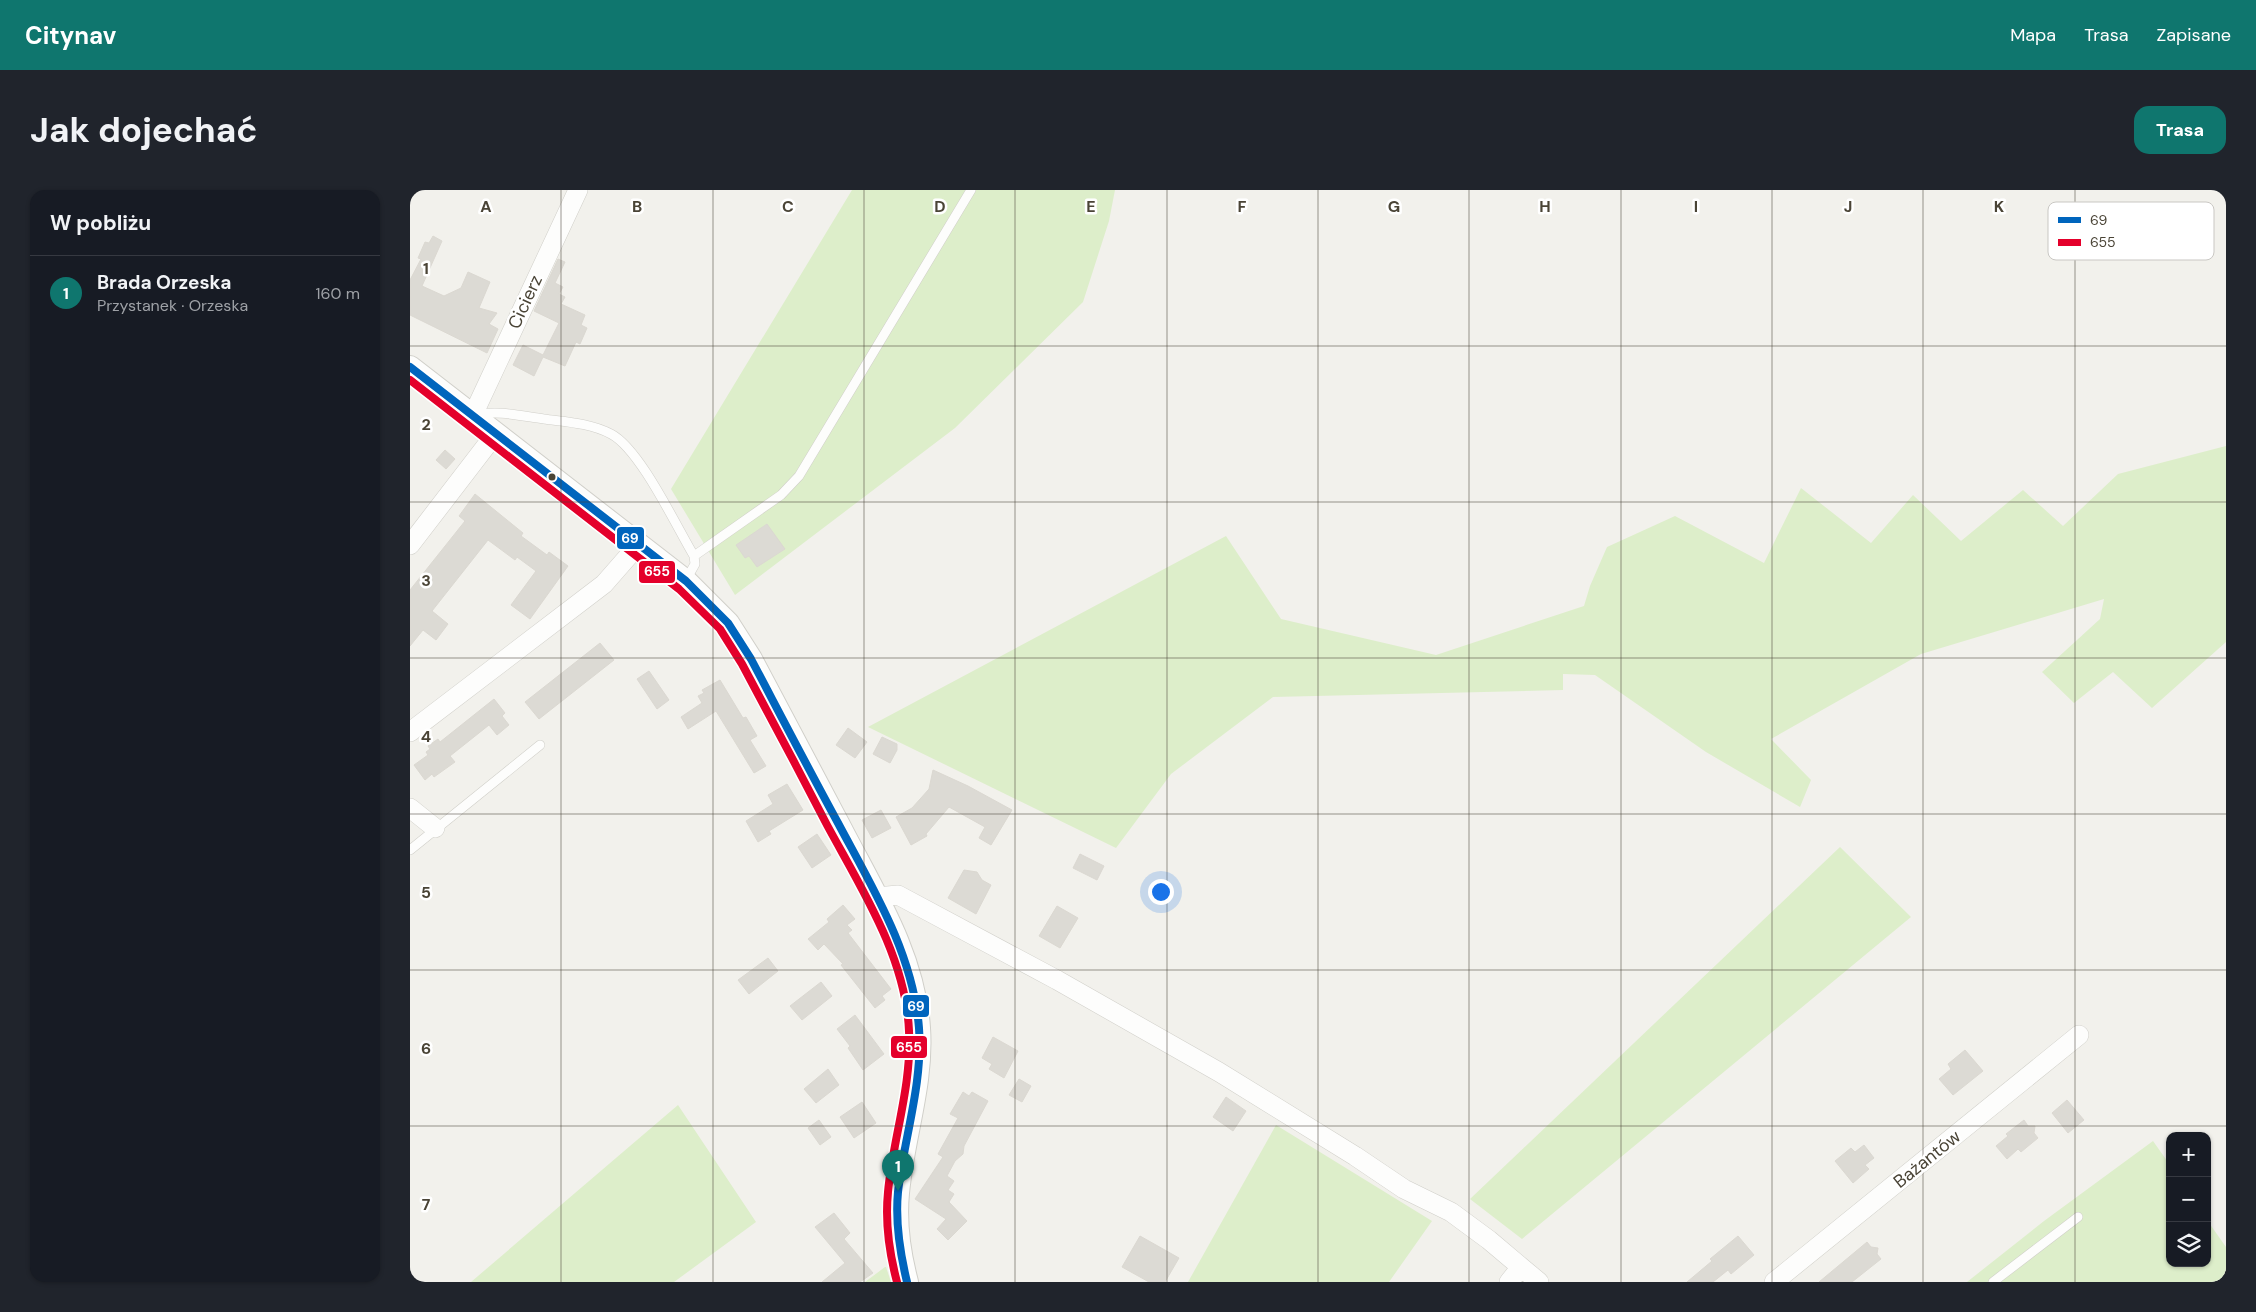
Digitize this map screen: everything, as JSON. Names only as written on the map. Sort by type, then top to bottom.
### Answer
[{"type":"street","name":"Cicierz","points":[[473,415],[578,190]]},
{"type":"street","points":[[410,367],[686,581],[728,623],[751,659],[877,897],[894,932],[912,982],[919,1027],[918,1072],[896,1213],[900,1257],[907,1282]]},
{"type":"street","points":[[410,545],[496,433]]},
{"type":"street","points":[[410,732],[604,584],[639,544]]},
{"type":"street","points":[[410,808],[435,828]]},
{"type":"street","points":[[877,897],[898,895],[1057,980],[1219,1072],[1355,1156],[1404,1189],[1451,1212],[1489,1240],[1539,1282]]},
{"type":"street","name":"Bażantów","points":[[1774,1282],[2079,1035]]},
{"type":"street","points":[[1509,1282],[1521,1267]]},
{"type":"lane","points":[[694,556],[781,495],[799,476],[971,190]]},
{"type":"lane","points":[[473,415],[490,412],[576,423],[612,434],[638,459],[694,556],[695,564],[686,581]]},
{"type":"lane","points":[[410,850],[540,745]]},
{"type":"lane","points":[[1993,1282],[2078,1217]]},
{"type":"green space","points":[[852,190],[1115,190],[1109,221],[1083,302],[955,428],[735,595],[671,489]]},
{"type":"green space","points":[[2226,446],[2226,642],[2152,708],[2113,672],[2074,703],[2042,672],[2100,619],[2104,599],[1921,654],[1771,739],[1811,780],[1800,807],[1706,752],[1595,675],[1563,674],[1563,690],[1273,697],[1171,774],[1116,848],[868,727],[1226,536],[1281,619],[1436,655],[1584,606],[1590,586],[1607,547],[1675,516],[1764,563],[1801,488],[1871,543],[1913,495],[1961,541],[2023,490],[2063,526],[2118,474]]},
{"type":"green space","points":[[1840,847],[1911,917],[1522,1239],[1470,1199]]},
{"type":"green space","points":[[678,1105],[756,1222],[674,1282],[471,1282]]},
{"type":"green space","points":[[1276,1125],[1432,1221],[1389,1282],[1188,1282]]},
{"type":"green space","points":[[2153,1141],[2166,1159],[2166,1267],[2211,1267],[2211,1226],[2226,1247],[2226,1282],[1967,1282],[2044,1221]]},
{"type":"green space","points":[[885,1267],[891,1282],[865,1282]]},
{"type":"building","points":[[433,236],[442,241],[422,286],[444,296],[461,288],[468,272],[490,282],[479,308],[497,313],[489,324],[498,329],[487,353],[410,315],[410,280],[421,259],[418,258],[425,242],[429,243]]},
{"type":"building","points":[[558,259],[565,262],[555,283],[563,287],[559,294],[565,297],[561,304],[585,315],[581,325],[587,328],[580,344],[576,342],[565,366],[543,357],[534,376],[513,365],[523,345],[543,355],[559,323],[534,311]]},
{"type":"building","points":[[445,450],[455,459],[446,469],[436,460]]},
{"type":"building","points":[[475,494],[523,533],[521,536],[547,555],[549,552],[568,566],[530,619],[511,605],[536,571],[517,557],[515,560],[488,540],[432,611],[448,624],[436,640],[423,630],[410,646],[410,590],[465,521],[459,516]]},
{"type":"building","points":[[767,524],[785,549],[757,567],[749,556],[745,558],[736,545]]},
{"type":"building","points":[[600,643],[614,660],[539,719],[525,702]]},
{"type":"building","points":[[649,671],[669,700],[657,709],[637,679]]},
{"type":"building","points":[[720,680],[743,718],[746,717],[757,736],[750,740],[766,766],[754,773],[716,711],[688,729],[681,717],[702,703],[698,696],[704,693],[702,690]]},
{"type":"building","points":[[494,699],[505,713],[502,716],[509,725],[497,735],[489,725],[450,756],[455,762],[434,777],[432,774],[425,780],[414,765],[428,755],[426,752],[430,749],[428,746],[438,739],[440,742]]},
{"type":"building","points":[[848,728],[867,742],[855,758],[836,745]]},
{"type":"building","points":[[882,737],[897,744],[897,750],[890,763],[873,754]]},
{"type":"building","points":[[933,770],[968,786],[1012,810],[991,845],[979,838],[985,827],[949,807],[926,834],[927,836],[911,845],[896,817],[912,808],[929,789]]},
{"type":"building","points":[[787,784],[803,810],[769,831],[771,834],[758,842],[746,821],[773,804],[768,795]]},
{"type":"building","points":[[881,810],[891,828],[872,838],[862,820]]},
{"type":"building","points":[[817,834],[831,855],[812,868],[798,847]]},
{"type":"building","points":[[1080,854],[1104,866],[1097,880],[1073,868]]},
{"type":"building","points":[[964,870],[977,872],[982,880],[991,885],[976,914],[948,898]]},
{"type":"building","points":[[843,905],[855,919],[847,925],[852,930],[848,933],[891,989],[882,996],[885,1000],[875,1008],[841,965],[843,964],[824,944],[818,950],[808,939],[829,922],[827,919]]},
{"type":"building","points":[[1057,906],[1078,918],[1060,948],[1039,936]]},
{"type":"building","points":[[768,958],[778,971],[749,994],[738,980]]},
{"type":"building","points":[[821,982],[832,996],[802,1020],[790,1006]]},
{"type":"building","points":[[855,1015],[884,1054],[863,1070],[848,1048],[850,1046],[837,1029]]},
{"type":"building","points":[[993,1037],[1018,1051],[1004,1078],[989,1069],[992,1064],[982,1058]]},
{"type":"building","points":[[1965,1050],[1983,1071],[1953,1095],[1939,1079],[1951,1069],[1948,1064]]},
{"type":"building","points":[[828,1069],[839,1085],[816,1103],[804,1089]]},
{"type":"building","points":[[1019,1079],[1031,1086],[1022,1102],[1009,1095]]},
{"type":"building","points":[[963,1092],[969,1096],[972,1092],[988,1101],[964,1146],[963,1154],[955,1161],[947,1176],[954,1181],[948,1190],[954,1194],[949,1202],[967,1221],[948,1240],[937,1229],[946,1219],[915,1199],[943,1157],[938,1154],[958,1118],[950,1114]]},
{"type":"building","points":[[1226,1097],[1246,1111],[1233,1131],[1213,1117]]},
{"type":"building","points":[[2067,1100],[2084,1120],[2068,1133],[2052,1113]]},
{"type":"building","points":[[862,1102],[876,1123],[854,1138],[840,1117]]},
{"type":"building","points":[[819,1120],[831,1137],[820,1145],[808,1128]]},
{"type":"building","points":[[2024,1120],[2028,1126],[2035,1126],[2034,1133],[2038,1138],[2021,1152],[2018,1149],[2007,1159],[1996,1146],[2008,1136],[2006,1134]]},
{"type":"building","points":[[1864,1145],[1874,1158],[1865,1165],[1869,1169],[1853,1183],[1835,1161],[1851,1148],[1855,1152]]},
{"type":"building","points":[[834,1213],[850,1233],[844,1239],[873,1273],[860,1282],[822,1282],[845,1263],[815,1227]]},
{"type":"building","points":[[1140,1236],[1179,1258],[1165,1282],[1149,1282],[1122,1267]]},
{"type":"building","points":[[1738,1236],[1754,1255],[1731,1274],[1728,1270],[1713,1282],[1687,1282],[1712,1261],[1710,1259]]},
{"type":"building","points":[[1867,1242],[1871,1247],[1878,1248],[1877,1254],[1881,1259],[1852,1282],[1819,1282]]},
{"type":"transit line","name":"69","points":[[410,367],[686,581],[728,623],[751,659],[877,896],[900,947],[909,973],[919,1028],[918,1070],[897,1204],[899,1238],[907,1282]]},
{"type":"transit line","name":"655","points":[[410,380],[679,589],[720,629],[742,664],[867,898],[880,924],[900,976],[906,1003],[909,1031],[908,1072],[890,1172],[887,1214],[890,1248],[897,1282]]},
{"type":"place","name":"Brada Orzeska","points":[[898,1191]]}]
